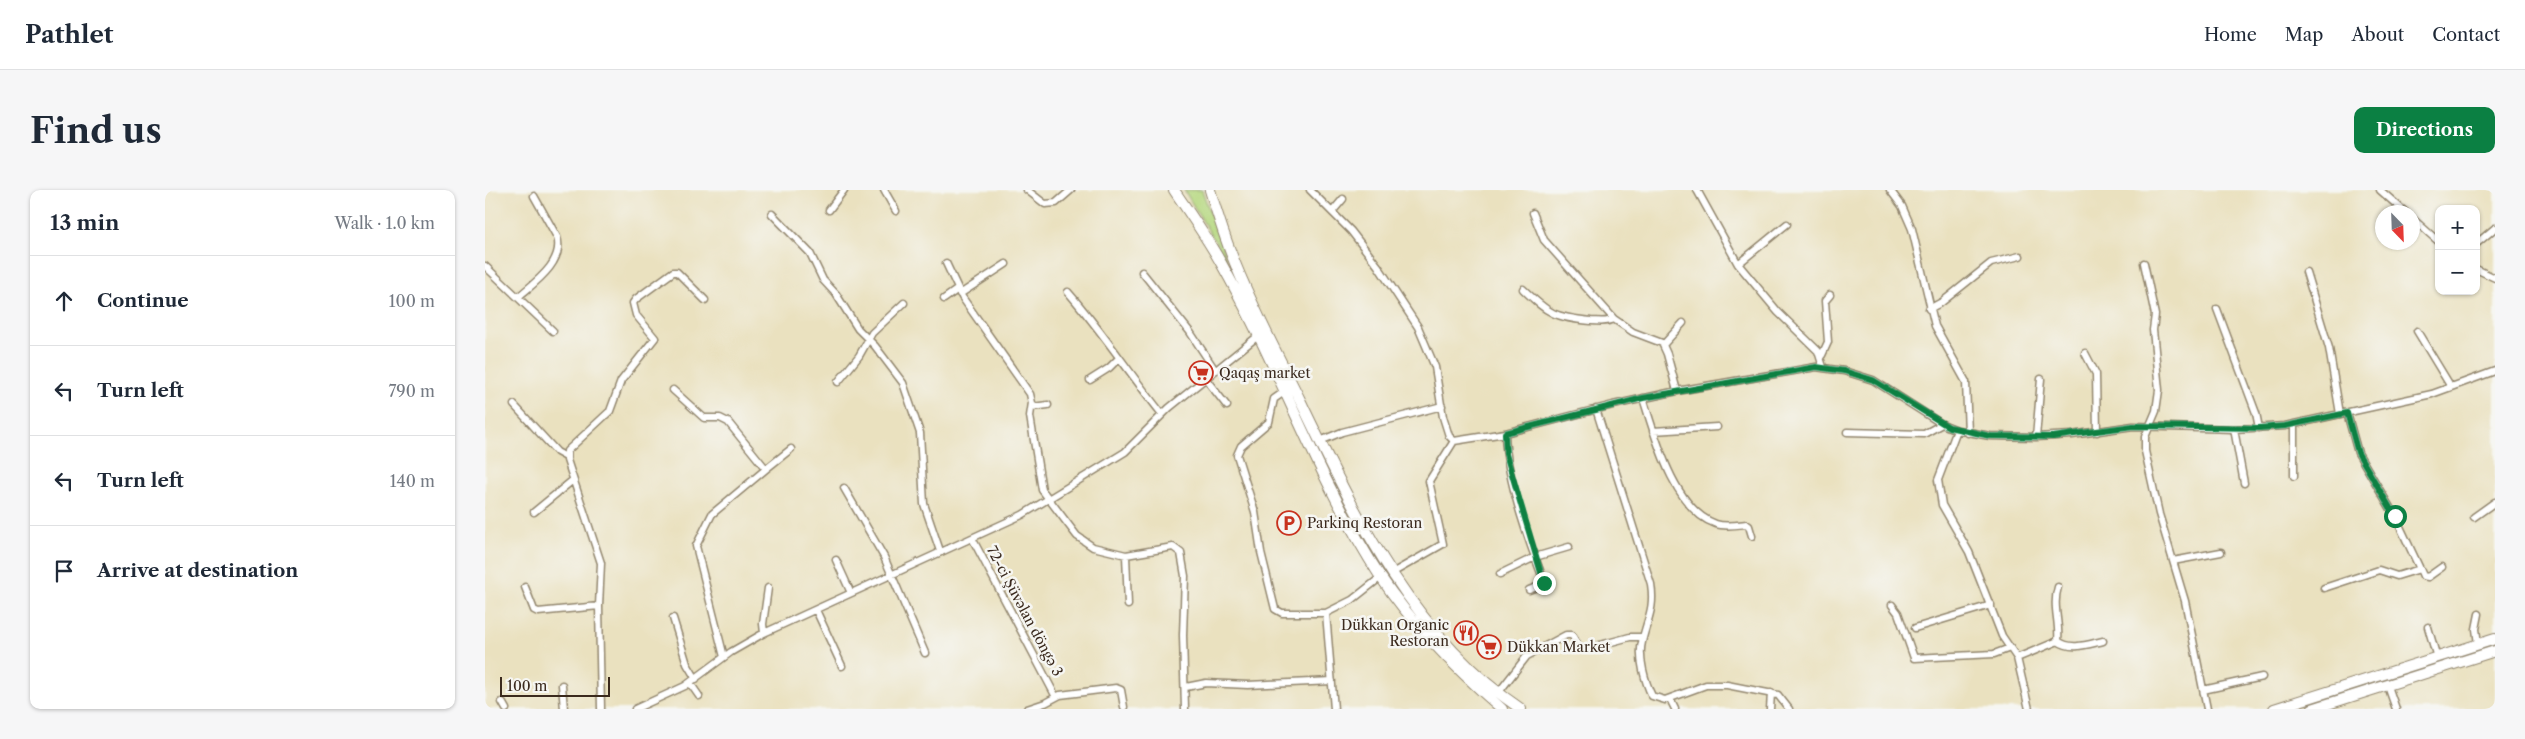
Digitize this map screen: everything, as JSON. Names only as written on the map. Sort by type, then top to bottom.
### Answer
[{"type":"main road","points":[[1174,190],[1221,262],[1343,512],[1386,575],[1412,619],[1435,646],[1472,683],[1502,709]]},
{"type":"main road","points":[[1210,190],[1238,270],[1386,575],[1436,632],[1479,676],[1521,709]]},
{"type":"main road","points":[[2273,709],[2495,639]]},
{"type":"main road","points":[[2312,709],[2495,651]]},
{"type":"street","points":[[829,210],[844,190]]},
{"type":"street","points":[[884,190],[896,211]]},
{"type":"street","points":[[1027,190],[1045,204],[1056,203],[1071,190]]},
{"type":"street","points":[[1310,190],[1344,222],[1363,245],[1418,327],[1435,367],[1447,432],[1454,441]]},
{"type":"street","points":[[1698,190],[1739,264],[1782,316],[1821,355],[1823,367]]},
{"type":"street","points":[[1890,190],[1903,206],[1912,229],[1929,309],[1935,326],[1966,382],[1968,433]]},
{"type":"street","points":[[2380,190],[2397,205]]},
{"type":"street","points":[[518,297],[551,268],[558,245],[557,237],[534,196]]},
{"type":"street","points":[[1332,212],[1343,199]]},
{"type":"street","points":[[1533,213],[1544,240],[1615,319],[1627,328],[1663,345],[1677,391]]},
{"type":"street","points":[[772,214],[810,253],[827,286],[836,294],[857,329],[869,340],[903,383],[920,433],[923,504],[940,551]]},
{"type":"street","points":[[1739,264],[1787,224]]},
{"type":"street","points":[[2420,225],[2435,238]]},
{"type":"street","points":[[2480,241],[2495,228]]},
{"type":"street","points":[[1929,309],[1942,302],[1991,263],[2020,256]]},
{"type":"street","points":[[946,262],[959,291],[1031,394],[1032,407],[1030,416],[1040,483],[1048,499],[1084,542],[1093,547],[1126,556],[1173,547],[1181,553],[1185,576],[1183,635],[1186,686],[1185,709]]},
{"type":"street","points":[[2144,263],[2155,315],[2153,330],[2159,390],[2156,411],[2145,437],[2145,451],[2159,514],[2185,601],[2207,709]]},
{"type":"street","points":[[945,299],[1006,264]]},
{"type":"street","points":[[485,266],[553,331]]},
{"type":"street","points":[[2480,271],[2495,278]]},
{"type":"street","points":[[601,709],[599,606],[601,563],[566,457],[570,446],[610,410],[621,381],[655,338],[633,311],[633,304],[636,299],[673,272],[677,272],[705,300]]},
{"type":"street","points":[[1142,272],[1190,332],[1215,370]]},
{"type":"street","points":[[2306,272],[2329,348],[2344,414],[2358,453],[2395,516],[2423,576],[2427,577],[2441,567]]},
{"type":"street","points":[[1523,289],[1554,315],[1606,322],[1615,319]]},
{"type":"street","points":[[1069,292],[1102,334],[1118,359],[1162,414]]},
{"type":"street","points":[[1821,355],[1828,342],[1825,301],[1830,295]]},
{"type":"street","points":[[838,382],[878,326],[904,303]]},
{"type":"street","points":[[2217,309],[2256,413],[2259,428]]},
{"type":"street","points":[[1663,345],[1683,324]]},
{"type":"street","points":[[2417,331],[2451,387]]},
{"type":"street","points":[[635,709],[696,679],[724,657],[764,633],[1022,515],[1125,452],[1139,440],[1162,414],[1257,336]]},
{"type":"street","points":[[2085,353],[2096,374],[2097,432]]},
{"type":"street","points":[[1090,380],[1109,368],[1118,359]]},
{"type":"street","points":[[1283,392],[1274,399],[1269,422],[1241,446],[1237,455],[1255,512],[1261,552],[1275,609],[1282,613],[1326,613],[1352,600],[1386,575],[1443,544],[1429,480],[1454,441],[1505,433],[1643,398],[1806,368],[1823,367],[1873,380],[1942,424],[1957,430],[1968,433],[2036,437],[2097,432],[2123,427],[2234,429],[2294,424],[2432,394],[2495,371]]},
{"type":"street","points":[[1205,378],[1227,406]]},
{"type":"street","points":[[2036,437],[2041,379]]},
{"type":"street","points":[[673,390],[704,418],[724,418],[766,469]]},
{"type":"street","points":[[1643,398],[1667,468],[1693,508],[1710,521],[1718,524],[1747,524],[1752,536]]},
{"type":"street","points":[[514,405],[557,452],[566,457]]},
{"type":"street","points":[[1032,407],[1048,405]]},
{"type":"street","points":[[1320,441],[1342,432],[1442,406]]},
{"type":"street","points":[[1597,409],[1651,584],[1653,603],[1643,637],[1641,653],[1649,691],[1655,699],[1670,699],[1699,687],[1713,684],[1771,693],[1781,698],[1789,709]]},
{"type":"street","points":[[1847,432],[1924,434],[1942,424]]},
{"type":"street","points":[[2294,424],[2294,476]]},
{"type":"street","points":[[1653,431],[1717,426]]},
{"type":"street","points":[[2234,429],[2236,452],[2244,483]]},
{"type":"street","points":[[1957,430],[1938,480],[1938,490],[1942,505],[1969,552],[2002,636],[2017,658],[2029,709]]},
{"type":"street","points":[[1505,433],[1506,454],[1544,583],[1529,590]]},
{"type":"street","points":[[724,657],[696,546],[712,514],[791,449]]},
{"type":"street","points":[[534,512],[573,480]]},
{"type":"street","points":[[844,488],[892,574],[925,653]]},
{"type":"street","points":[[2474,517],[2495,502]]},
{"type":"street","name":"72-ci Şüvəlan döngə 3","points":[[972,538],[1056,697]]},
{"type":"street","points":[[1501,574],[1535,557],[1569,547]]},
{"type":"street","points":[[2173,560],[2221,552]]},
{"type":"street","points":[[1126,556],[1128,605]]},
{"type":"street","points":[[836,560],[851,593]]},
{"type":"street","points":[[2324,588],[2379,570],[2397,576],[2420,569]]},
{"type":"street","points":[[2058,586],[2054,604],[2059,632],[2058,641]]},
{"type":"street","points":[[525,588],[534,610],[537,612],[599,606]]},
{"type":"street","points":[[764,633],[763,624],[768,588]]},
{"type":"street","points":[[1892,605],[1898,613],[1914,658],[1995,654],[2010,648]]},
{"type":"street","points":[[1915,628],[1991,605]]},
{"type":"street","points":[[816,610],[842,666]]},
{"type":"street","points":[[1326,613],[1334,709]]},
{"type":"street","points":[[2479,614],[2476,629],[2479,644]]},
{"type":"street","points":[[673,618],[687,664],[696,679]]},
{"type":"street","points":[[2428,627],[2437,658]]},
{"type":"street","points":[[1499,692],[1527,656],[1566,635],[1572,635],[1579,647],[1585,649],[1630,636],[1643,637]]},
{"type":"street","points":[[2058,641],[2064,646],[2071,647],[2103,641]]},
{"type":"street","points":[[2017,658],[2058,641]]},
{"type":"street","points":[[2203,690],[2261,677]]},
{"type":"street","points":[[1186,686],[1206,683],[1248,686],[1332,681]]},
{"type":"street","points":[[689,683],[699,696]]},
{"type":"street","points":[[561,685],[564,709]]},
{"type":"street","points":[[2388,686],[2396,709]]},
{"type":"street","points":[[1027,709],[1067,693],[1119,688],[1124,707]]},
{"type":"street","points":[[1770,709],[1771,693]]},
{"type":"street","points":[[1670,699],[1675,709]]},
{"type":"street","points":[[502,702],[506,709]]},
{"type":"green space","points":[[1184,190],[1202,190],[1228,263]]},
{"type":"place","name":"Qaqaş market","points":[[1201,373]]},
{"type":"place","name":"Parkinq Restoran","points":[[1289,523]]},
{"type":"place","name":"Dükkan Organic Restoran","points":[[1466,633]]},
{"type":"place","name":"Dükkan Market","points":[[1489,647]]},
{"type":"route","points":[[1544,583],[1506,454],[1505,433],[1613,404],[1816,367],[1844,371],[1866,377],[1881,384],[1942,424],[1968,433],[1990,436],[2053,437],[2133,426],[2259,428],[2285,426],[2347,413],[2358,453],[2395,516]]}]
